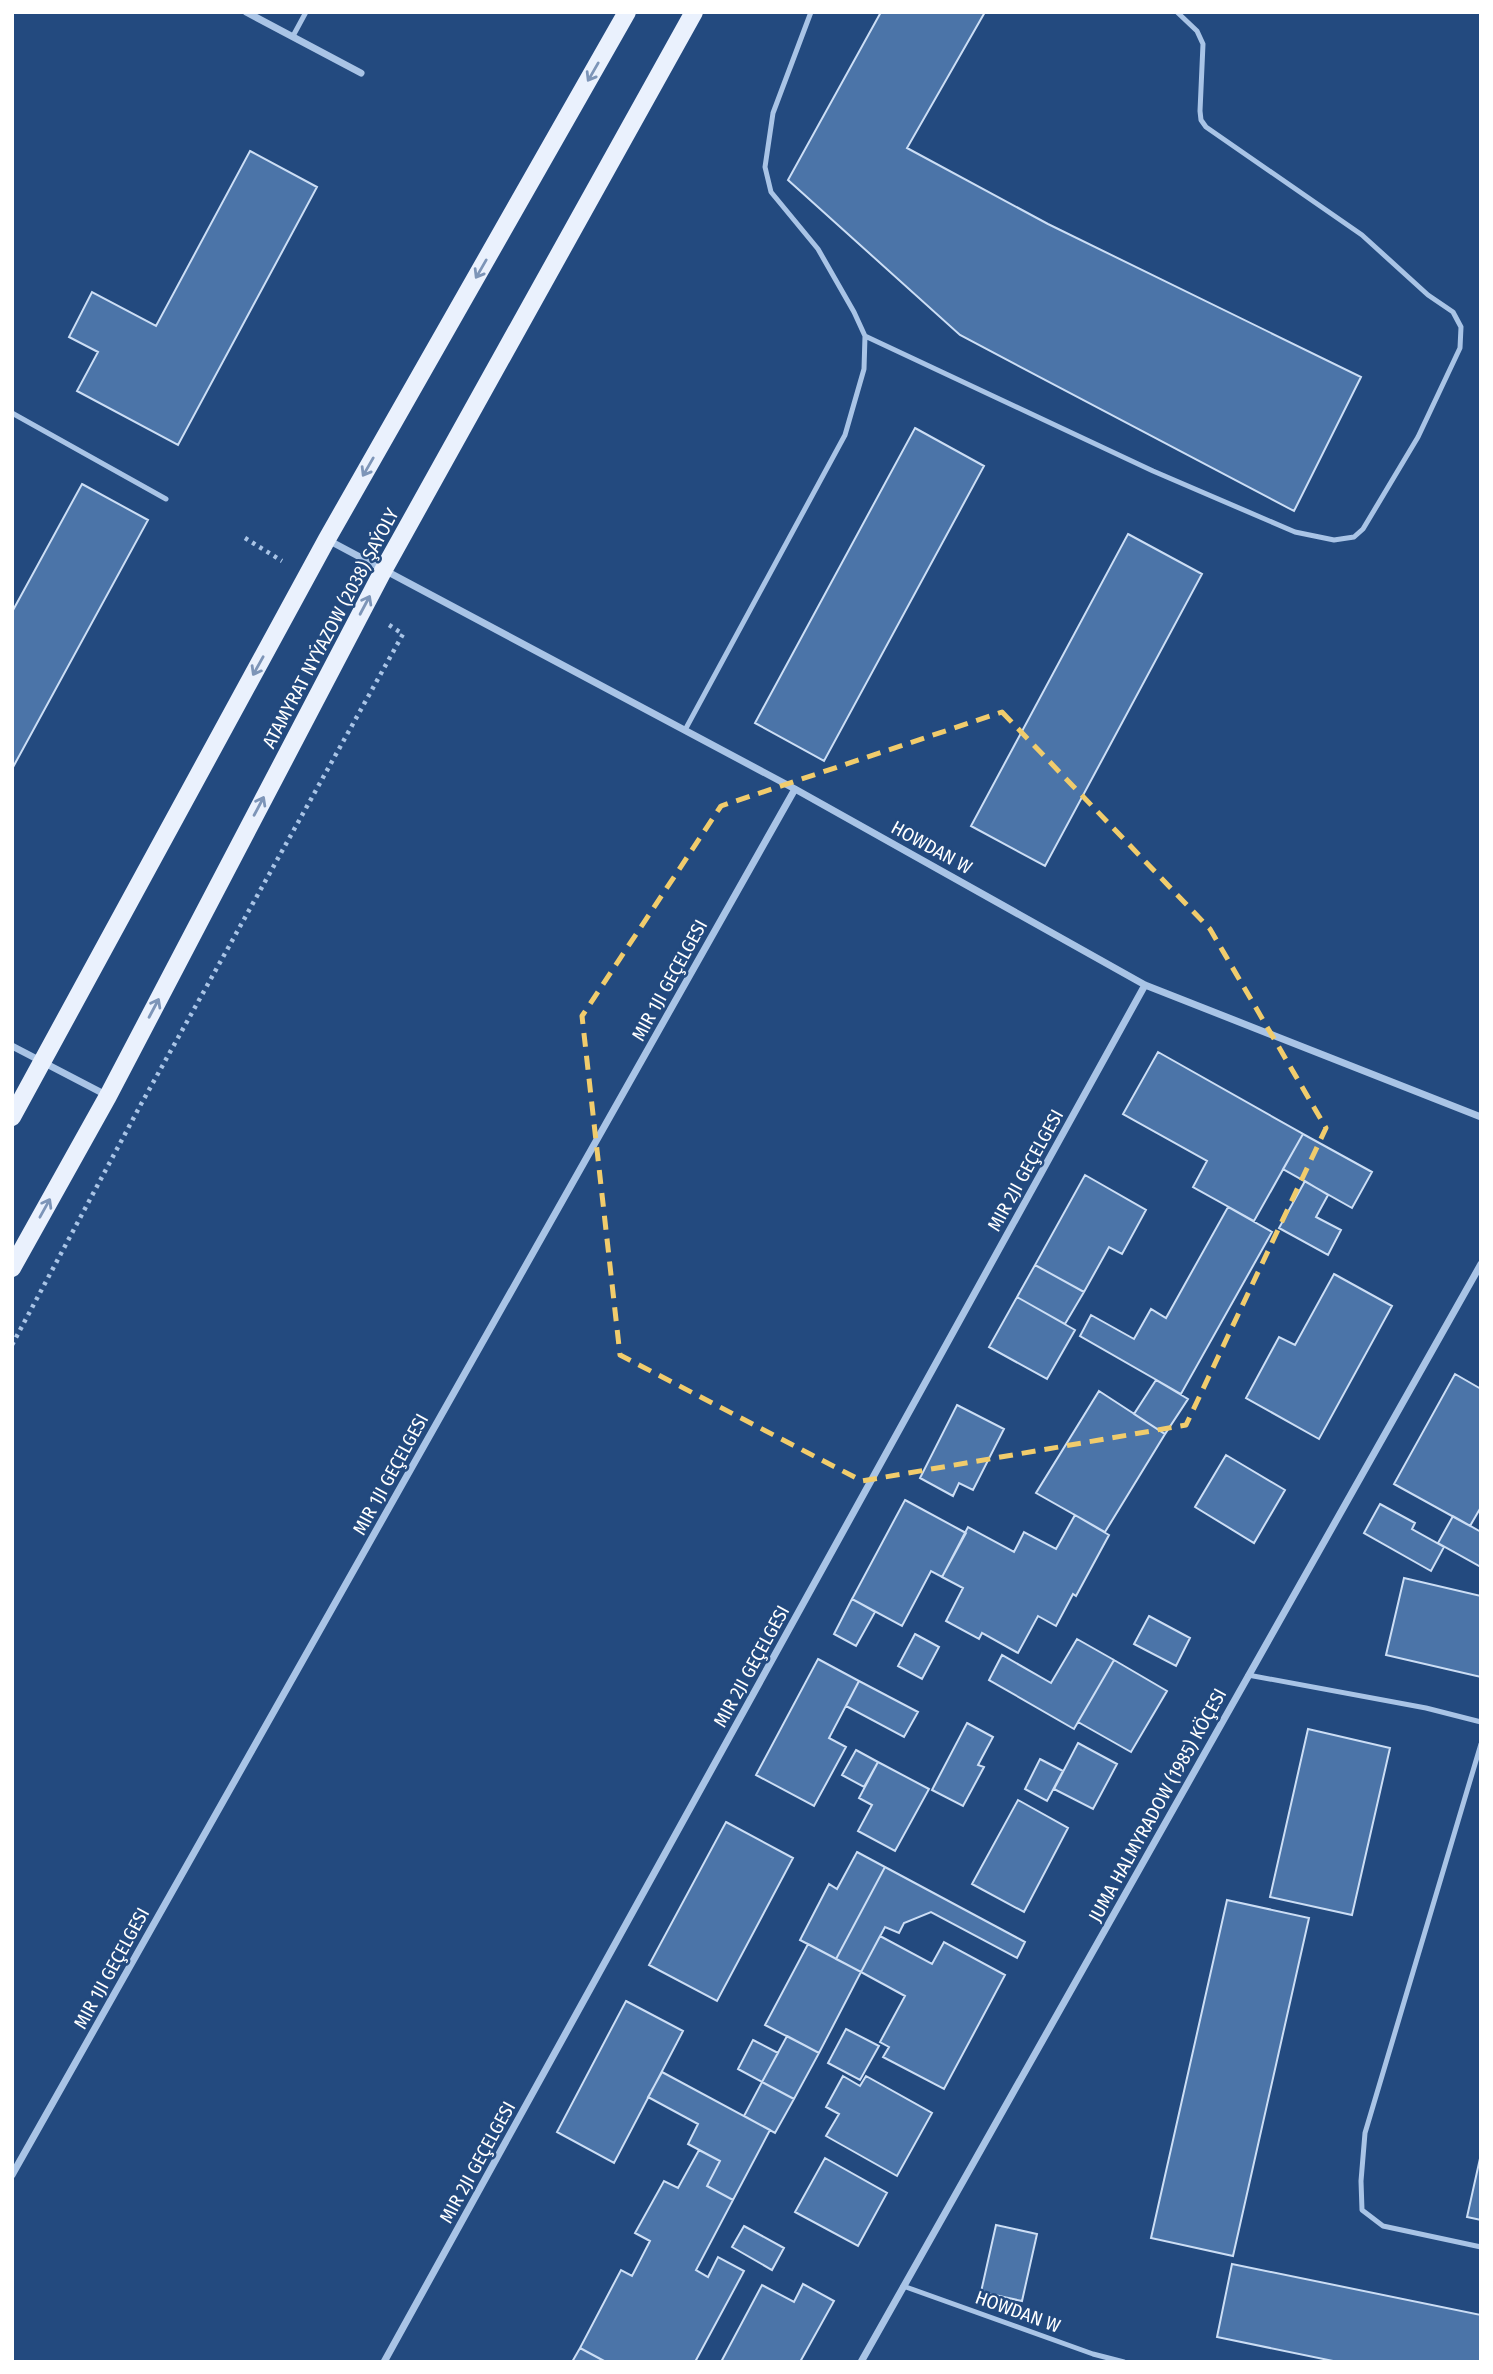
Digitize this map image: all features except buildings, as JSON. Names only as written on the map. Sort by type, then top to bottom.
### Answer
[{"type":"main road","points":[[12,1117],[327,540],[626,12]]},
{"type":"main road","name":"ATAMYRAT NYÝAZOW (2038) ŞAÝOLY","points":[[12,1268],[108,1096],[384,569],[694,12]]},
{"type":"street","points":[[246,12],[361,73]]},
{"type":"street","name":"HOWDAN W","points":[[327,540],[795,789],[1145,985],[1481,1117]]},
{"type":"street","name":"MIR 1JI GEÇELGESI","points":[[12,2175],[795,789]]},
{"type":"street","name":"MIR 2JI GEÇELGESI","points":[[384,2362],[1145,985]]},
{"type":"street","points":[[12,1046],[108,1096]]},
{"type":"street","name":"JUMA HALMYRADOW (1985) KÖÇESI","points":[[861,2362],[1481,1264]]},
{"type":"lane","points":[[293,36],[306,12]]},
{"type":"lane","points":[[685,730],[845,436],[864,369],[865,336],[818,248],[771,191],[765,167],[773,113],[811,12]]},
{"type":"lane","points":[[865,336],[1153,471],[1295,532],[1334,540],[1353,537],[1363,529],[1423,426],[1460,348],[1461,327],[1453,312],[1428,295],[1362,235],[1206,127],[1201,120],[1200,111],[1203,44],[1197,31],[1177,12]]},
{"type":"lane","points":[[12,413],[166,499]]},
{"type":"lane","points":[[1248,1675],[1426,1708],[1481,1723]]},
{"type":"lane","points":[[1481,1744],[1365,2133],[1361,2181],[1362,2210],[1383,2226],[1481,2248]]},
{"type":"lane","name":"HOWDAN W","points":[[903,2286],[1093,2354],[1124,2362]]},
{"type":"path","points":[[12,1345],[140,1106],[403,634]]},
{"type":"highlighted area","points":[[1002,712],[1210,929],[1326,1128],[1186,1425],[862,1481],[620,1355],[582,1016],[721,806]]}]
